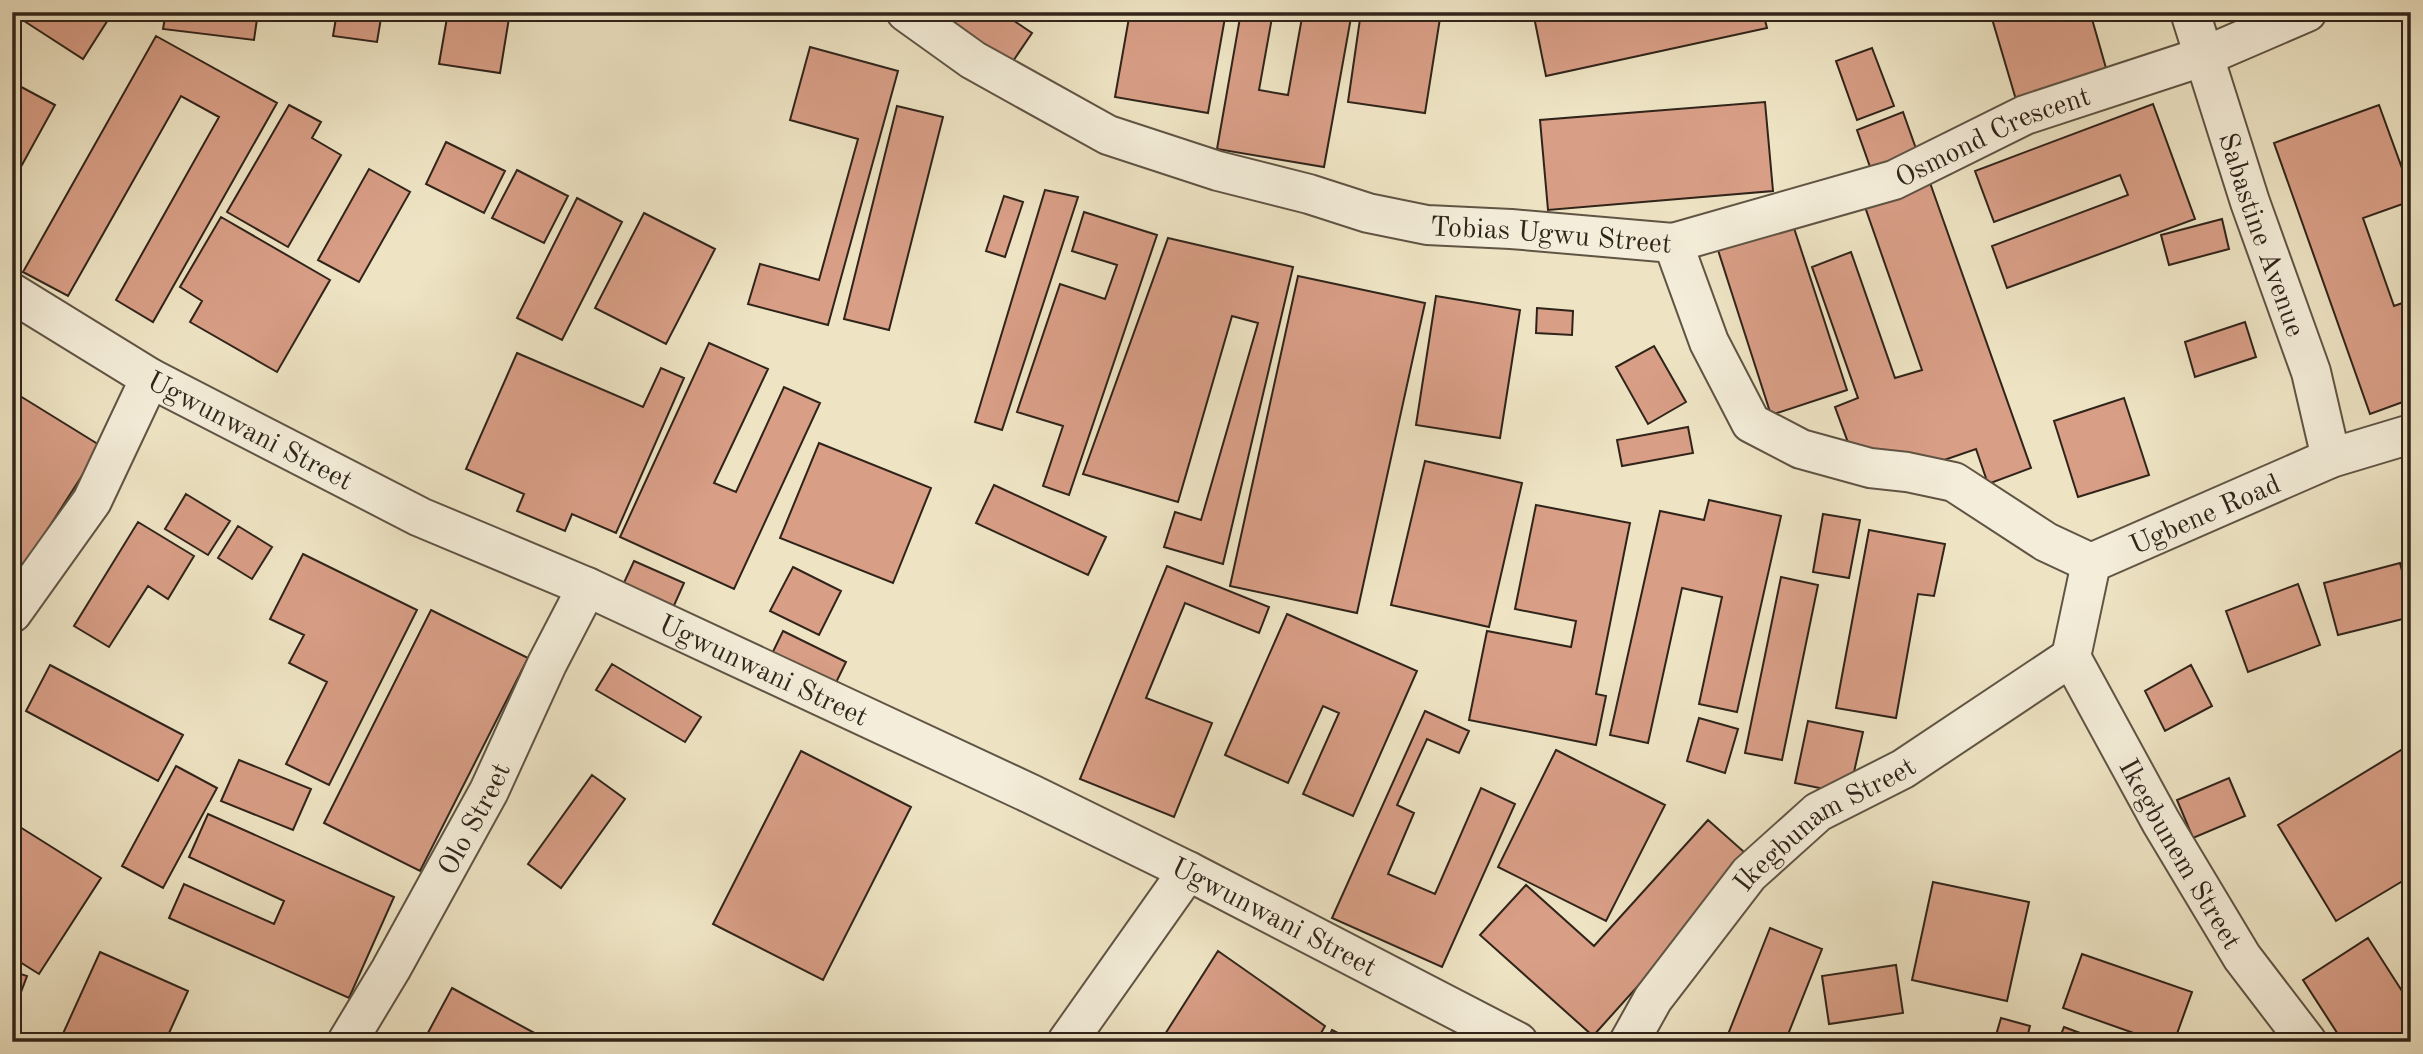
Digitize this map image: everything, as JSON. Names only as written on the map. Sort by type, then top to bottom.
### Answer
[{"type":"street","name":"Tobias Ugwu Street","points":[[906,12],[973,60],[1108,135],[1218,172],[1309,194],[1368,213],[1427,225],[1511,229],[1672,243],[1709,342],[1751,423],[1801,449],[1870,468],[1907,472],[1954,482],[2046,542],[2091,564]]},
{"type":"street","name":"Sabastine Avenue","points":[[2190,12],[2250,202],[2311,372],[2331,458]]},
{"type":"street","name":"Osmond Crescent","points":[[1672,243],[1894,180],[2025,115],[2206,56],[2307,12]]},
{"type":"street","name":"Ugwunwani Street","points":[[12,293],[150,378],[420,517],[587,587],[1031,794],[1188,871],[1518,1042]]},
{"type":"street","points":[[12,613],[92,501],[150,378]]},
{"type":"street","name":"Ugbene Road","points":[[2091,564],[2331,458],[2411,434]]},
{"type":"street","points":[[2071,657],[2091,564]]},
{"type":"street","name":"Olo Street","points":[[346,1042],[404,947],[489,791],[547,663],[587,587]]},
{"type":"street","name":"Ikegbunam Street","points":[[1629,1042],[1653,999],[1749,874],[1818,812],[1903,769],[2071,657]]},
{"type":"street","name":"Ikegbunem Street","points":[[2071,657],[2161,822],[2242,957],[2307,1042]]},
{"type":"street","points":[[1067,1042],[1188,871]]},
{"type":"building","points":[[25,12],[113,12],[83,59],[21,19]]},
{"type":"building","points":[[166,12],[258,12],[254,40],[163,29]]},
{"type":"building","points":[[337,12],[382,12],[377,42],[333,36]]},
{"type":"building","points":[[448,12],[510,12],[500,73],[439,64]]},
{"type":"building","points":[[933,12],[1001,12],[1032,33],[1011,64]]},
{"type":"building","points":[[1130,12],[1226,12],[1208,113],[1115,97]]},
{"type":"building","points":[[1241,12],[1273,12],[1259,90],[1288,95],[1303,12],[1352,12],[1324,167],[1217,149]]},
{"type":"building","points":[[1361,12],[1441,12],[1425,113],[1348,102]]},
{"type":"building","points":[[1533,12],[1763,12],[1767,28],[1546,76]]},
{"type":"building","points":[[1990,12],[2090,12],[2108,75],[2017,103]]},
{"type":"building","points":[[156,36],[277,103],[153,322],[116,300],[219,117],[181,96],[68,296],[23,272]]},
{"type":"building","points":[[810,47],[898,71],[828,325],[748,304],[760,264],[819,280],[858,139],[790,120]]},
{"type":"building","points":[[1872,48],[1894,106],[1857,120],[1836,61]]},
{"type":"building","points":[[12,82],[55,105],[12,183]]},
{"type":"building","points":[[1765,102],[1773,191],[1548,210],[1540,120]]},
{"type":"building","points":[[2153,104],[2195,219],[2007,288],[1992,246],[2128,195],[2120,175],[1994,222],[1975,171]]},
{"type":"building","points":[[289,105],[321,122],[312,138],[341,155],[288,247],[227,212]]},
{"type":"building","points":[[2379,105],[2411,193],[2411,201],[2363,218],[2394,306],[2411,300],[2411,399],[2370,414],[2274,143]]},
{"type":"building","points":[[897,106],[943,117],[889,330],[844,319]]},
{"type":"building","points":[[1903,112],[1920,160],[1874,178],[1857,130]]},
{"type":"building","points":[[446,142],[505,171],[484,213],[426,184]]},
{"type":"building","points":[[369,169],[410,192],[359,282],[318,260]]},
{"type":"building","points":[[517,170],[568,196],[544,243],[492,218]]},
{"type":"building","points":[[1929,180],[2031,468],[1988,484],[1976,449],[1924,467],[1853,456],[1835,407],[1858,398],[1812,267],[1851,252],[1895,378],[1922,370],[1864,204]]},
{"type":"building","points":[[1045,190],[1078,197],[1002,430],[975,422]]},
{"type":"building","points":[[1004,196],[1023,202],[1005,257],[986,251]]},
{"type":"building","points":[[577,198],[622,222],[562,340],[517,318]]},
{"type":"building","points":[[1084,212],[1157,235],[1069,495],[1043,486],[1063,426],[1017,412],[1060,284],[1105,299],[1117,265],[1072,251]]},
{"type":"building","points":[[644,213],[715,249],[666,344],[595,308]]},
{"type":"building","points":[[221,217],[330,280],[277,372],[190,322],[202,301],[180,287]]},
{"type":"building","points":[[2222,219],[2229,249],[2169,265],[2161,235]]},
{"type":"building","points":[[1792,222],[1847,390],[1771,415],[1717,247]]},
{"type":"building","points":[[1168,238],[1293,267],[1223,564],[1164,547],[1175,512],[1201,520],[1258,323],[1232,316],[1178,502],[1083,474]]},
{"type":"building","points":[[1298,276],[1425,303],[1357,613],[1230,586]]},
{"type":"building","points":[[1436,296],[1520,310],[1500,438],[1416,425]]},
{"type":"building","points":[[1537,308],[1573,311],[1572,335],[1536,333]]},
{"type":"building","points":[[2245,322],[2256,357],[2195,377],[2185,342]]},
{"type":"building","points":[[709,343],[768,369],[714,483],[736,492],[784,387],[820,403],[734,589],[620,537]]},
{"type":"building","points":[[1654,346],[1686,402],[1648,424],[1616,367]]},
{"type":"building","points":[[517,353],[643,407],[661,368],[684,378],[616,533],[572,514],[565,531],[517,511],[524,494],[466,469]]},
{"type":"building","points":[[12,391],[101,446],[12,585]]},
{"type":"building","points":[[2124,398],[2149,475],[2078,497],[2054,421]]},
{"type":"building","points":[[1688,427],[1693,453],[1622,466],[1617,440]]},
{"type":"building","points":[[819,443],[931,488],[893,583],[780,538]]},
{"type":"building","points":[[1425,461],[1522,483],[1489,627],[1391,605]]},
{"type":"building","points":[[994,485],[1106,537],[1088,575],[976,523]]},
{"type":"building","points":[[186,494],[230,521],[208,555],[165,529]]},
{"type":"building","points":[[1709,500],[1781,516],[1737,712],[1699,704],[1722,597],[1682,588],[1648,743],[1610,735],[1660,511],[1704,520]]},
{"type":"building","points":[[1536,505],[1630,523],[1596,694],[1606,696],[1596,745],[1469,720],[1487,631],[1571,647],[1576,621],[1515,609]]},
{"type":"building","points":[[1823,514],[1860,520],[1849,578],[1813,572]]},
{"type":"building","points":[[138,522],[194,556],[168,599],[148,586],[109,647],[74,626]]},
{"type":"building","points":[[238,526],[272,547],[252,579],[218,558]]},
{"type":"building","points":[[1869,530],[1945,544],[1934,596],[1918,594],[1896,718],[1836,708]]},
{"type":"building","points":[[303,554],[417,610],[329,785],[286,764],[327,682],[289,663],[304,635],[270,619]]},
{"type":"building","points":[[634,561],[684,583],[672,610],[622,587]]},
{"type":"building","points":[[2400,563],[2411,605],[2411,617],[2338,635],[2324,583]]},
{"type":"building","points":[[1167,566],[1269,607],[1259,633],[1185,603],[1146,698],[1212,723],[1174,817],[1080,779]]},
{"type":"building","points":[[793,567],[841,591],[819,635],[770,611]]},
{"type":"building","points":[[1781,577],[1818,585],[1782,760],[1745,753]]},
{"type":"building","points":[[2298,584],[2320,645],[2248,672],[2226,611]]},
{"type":"building","points":[[431,610],[528,658],[420,871],[324,823]]},
{"type":"building","points":[[1287,614],[1417,671],[1353,816],[1303,794],[1339,713],[1323,706],[1288,783],[1225,755]]},
{"type":"building","points":[[783,631],[846,662],[829,697],[766,666]]},
{"type":"building","points":[[612,664],[701,717],[685,742],[596,690]]},
{"type":"building","points":[[50,665],[183,735],[158,781],[26,711]]},
{"type":"building","points":[[2191,665],[2212,706],[2165,731],[2145,691]]},
{"type":"building","points":[[1425,711],[1469,731],[1459,753],[1427,739],[1397,805],[1414,813],[1388,874],[1435,894],[1481,788],[1515,804],[1442,967],[1332,918]]},
{"type":"building","points":[[1699,718],[1738,729],[1725,773],[1687,761]]},
{"type":"building","points":[[1808,721],[1863,732],[1849,794],[1795,783]]},
{"type":"building","points":[[2411,744],[2411,876],[2336,921],[2278,825]]},
{"type":"building","points":[[1556,750],[1665,805],[1606,921],[1498,867]]},
{"type":"building","points":[[801,751],[911,807],[823,980],[713,924]]},
{"type":"building","points":[[239,760],[311,789],[293,830],[221,801]]},
{"type":"building","points":[[176,766],[217,788],[163,888],[122,866]]},
{"type":"building","points":[[592,775],[625,799],[561,888],[528,864]]},
{"type":"building","points":[[2229,778],[2245,816],[2193,838],[2177,800]]},
{"type":"building","points":[[208,814],[394,897],[349,998],[169,918],[184,884],[274,924],[284,901],[189,857]]},
{"type":"building","points":[[1708,820],[1752,859],[1593,1036],[1480,935],[1526,885],[1594,946]]},
{"type":"building","points":[[12,822],[101,878],[39,974],[12,957]]},
{"type":"building","points":[[1933,882],[2029,902],[2007,1001],[1912,980]]},
{"type":"building","points":[[1770,928],[1822,949],[1785,1042],[1725,1042]]},
{"type":"building","points":[[2368,938],[2411,1005],[2411,1033],[2398,1042],[2343,1042],[2303,980]]},
{"type":"building","points":[[1218,951],[1325,1026],[1316,1042],[1160,1042]]},
{"type":"building","points":[[100,952],[188,991],[165,1042],[70,1042],[61,1038]]},
{"type":"building","points":[[2082,954],[2192,992],[2174,1042],[2159,1042],[2063,1008]]},
{"type":"building","points":[[1896,965],[1903,1013],[1829,1024],[1822,976]]},
{"type":"building","points":[[12,971],[27,976],[12,1016]]},
{"type":"building","points":[[452,988],[551,1042],[423,1042]]},
{"type":"building","points":[[2001,1018],[2030,1026],[2026,1042],[1994,1042]]},
{"type":"building","points":[[2064,1027],[2104,1042],[2058,1042]]},
{"type":"building","points":[[1332,1030],[1355,1042],[1326,1042]]}]
